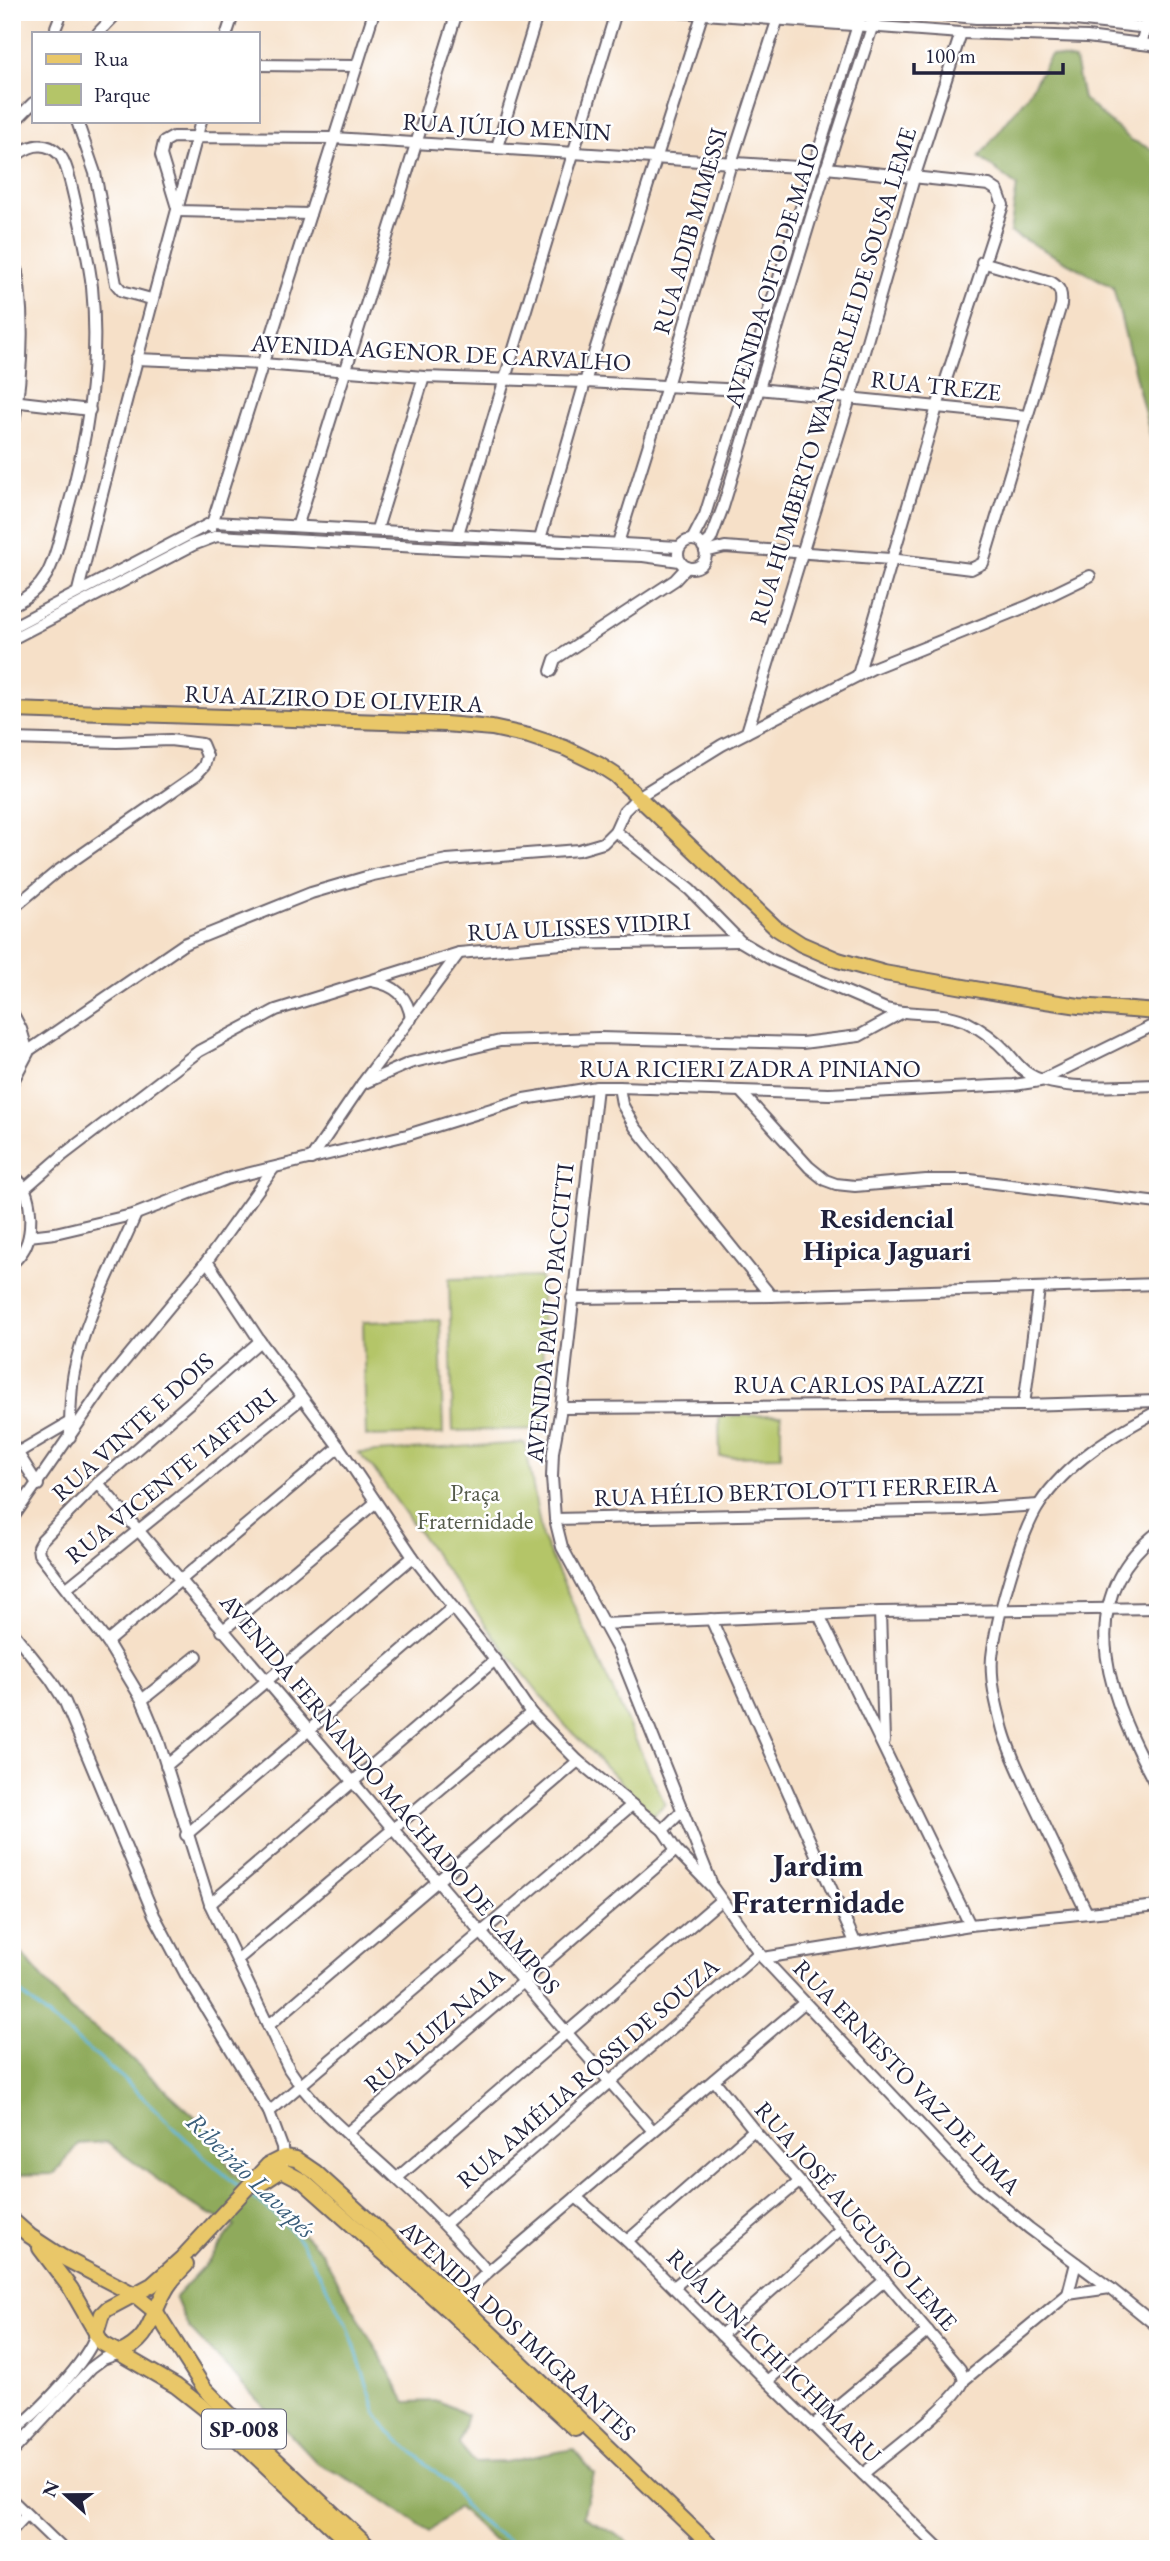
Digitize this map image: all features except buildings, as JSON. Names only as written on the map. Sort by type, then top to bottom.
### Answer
[{"type":"main road","name":"RUA ALZIRO DE OLIVEIRA","points":[[12,710],[445,724],[492,728],[565,748],[615,775],[776,928],[801,944],[838,960],[884,972],[1025,998],[1079,1006],[1158,1012]]},
{"type":"main road","points":[[120,2353],[139,2342],[146,2334],[165,2290],[268,2165],[283,2163]]},
{"type":"main road","name":"AVENIDA DOS IMIGRANTES","points":[[283,2163],[453,2306],[713,2549]]},
{"type":"main road","points":[[96,2333],[107,2309],[152,2285],[238,2203]]},
{"type":"main road","name":"SP-008","points":[[12,2220],[30,2236],[62,2257],[135,2295],[156,2312],[204,2388],[370,2549]]},
{"type":"main road","name":"SP-008","points":[[30,2236],[71,2289],[102,2343],[176,2386],[204,2408],[355,2549]]},
{"type":"main road","name":"AVENIDA DOS IMIGRANTES","points":[[453,2306],[700,2549]]},
{"type":"street","points":[[56,27],[62,12]]},
{"type":"street","points":[[99,32],[118,12]]},
{"type":"street","points":[[227,32],[234,12]]},
{"type":"street","points":[[210,537],[374,12]]},
{"type":"street","points":[[298,524],[457,12]]},
{"type":"street","points":[[497,147],[538,12]]},
{"type":"street","points":[[458,534],[616,12]]},
{"type":"street","points":[[677,12],[779,15],[857,27],[1087,37],[1158,46]]},
{"type":"street","name":"AVENIDA OITO DE MAIO","points":[[692,540],[705,515],[862,12]]},
{"type":"street","name":"AVENIDA OITO DE MAIO","points":[[683,564],[700,564],[704,549],[716,529],[877,12]]},
{"type":"street","points":[[911,12],[976,18],[1057,15],[1158,29]]},
{"type":"street","points":[[1140,44],[1150,12]]},
{"type":"street","points":[[540,539],[585,382],[703,13]]},
{"type":"street","name":"RUA ADIB MIMESSI","points":[[618,543],[667,386],[731,163],[779,15]]},
{"type":"street","name":"RUA HUMBERTO WANDERLEI DE SOUSA LEME","points":[[747,732],[914,178],[961,33]]},
{"type":"street","points":[[259,65],[356,66]]},
{"type":"street","points":[[12,124],[32,104]]},
{"type":"street","points":[[77,122],[95,173],[116,284],[122,291],[151,299]]},
{"type":"street","points":[[78,591],[151,299],[178,211],[201,122]]},
{"type":"street","name":"RUA JÚLIO MENIN","points":[[178,211],[161,155],[164,142],[173,136],[334,138],[814,168]]},
{"type":"street","points":[[12,159],[25,148],[37,145],[49,147],[62,158],[72,188],[92,288],[94,379],[77,479],[52,563],[38,589],[28,598],[12,605]]},
{"type":"street","points":[[827,168],[989,185],[998,191],[1003,205],[982,262],[890,559],[858,675]]},
{"type":"street","points":[[178,211],[310,214]]},
{"type":"street","points":[[12,247],[22,336],[12,435]]},
{"type":"street","points":[[12,627],[213,522],[298,524],[680,547],[692,540],[704,549],[724,547],[890,559],[971,569],[983,563],[1062,296],[1059,287],[1051,282],[982,262]]},
{"type":"street","name":"AVENIDA AGENOR DE CARVALHO","points":[[136,359],[263,364],[424,377],[744,390]]},
{"type":"street","points":[[377,529],[424,377]]},
{"type":"street","name":"RUA TREZE","points":[[758,389],[1027,416]]},
{"type":"street","points":[[15,402],[90,410]]},
{"type":"street","points":[[12,639],[210,537],[228,535],[397,546],[643,556],[683,564]]},
{"type":"street","points":[[551,671],[555,660],[674,580],[683,564],[680,547]]},
{"type":"street","points":[[12,1083],[36,1044],[184,944],[311,894],[373,874],[447,860],[587,849],[603,843],[615,831],[624,811],[638,797],[747,732],[858,675],[1028,606],[1090,576]]},
{"type":"street","points":[[12,739],[117,742],[170,740],[202,744],[207,756],[204,766],[196,775],[55,873],[12,909]]},
{"type":"street","points":[[615,831],[690,890],[740,941],[789,968],[872,1004],[901,1013],[944,1014],[963,1021],[982,1030],[1008,1053],[1017,1065],[1040,1081],[1071,1085],[1158,1085]]},
{"type":"street","name":"RUA ULISSES VIDIRI","points":[[24,1189],[63,1155],[199,1051],[276,1010],[459,953],[562,944],[740,941]]},
{"type":"street","points":[[311,1159],[362,1084],[459,953]]},
{"type":"street","points":[[369,980],[382,983],[404,996],[410,1006],[411,1019]]},
{"type":"street","points":[[12,1012],[21,1029],[28,1053]]},
{"type":"street","points":[[362,1084],[410,1063],[500,1041],[598,1038],[802,1043],[859,1036],[901,1013]]},
{"type":"street","name":"RUA RICIERI ZADRA PINIANO","points":[[29,1236],[48,1235],[136,1214],[226,1179],[407,1135],[524,1099],[597,1087],[829,1094],[1002,1086],[1040,1081],[1158,1023]]},
{"type":"street","points":[[12,1062],[28,1053]]},
{"type":"street","name":"AVENIDA PAULO PACCITTI","points":[[597,1087],[561,1408],[553,1452],[555,1519],[562,1547],[619,1652],[713,1888]]},
{"type":"street","points":[[619,1087],[622,1104],[635,1127],[771,1296]]},
{"type":"street","points":[[741,1092],[809,1167],[825,1180],[836,1184],[855,1186],[926,1180],[970,1180],[1158,1203]]},
{"type":"street","points":[[12,1519],[107,1382],[207,1261],[273,1169]]},
{"type":"street","points":[[12,1176],[20,1180],[28,1200],[29,1236],[23,1250],[12,1264]]},
{"type":"street","points":[[70,1438],[70,1398],[80,1350],[109,1272],[136,1214]]},
{"type":"street","points":[[207,1261],[260,1341],[339,1447],[413,1557],[495,1660],[531,1713],[578,1761],[663,1830],[676,1850],[713,1888]]},
{"type":"street","points":[[572,1298],[771,1296],[1158,1284]]},
{"type":"street","points":[[1024,1405],[1039,1289]]},
{"type":"street","name":"RUA VINTE E DOIS","points":[[67,1588],[40,1554],[38,1547],[45,1536],[98,1483],[260,1341]]},
{"type":"street","name":"RUA VICENTE TAFFURI","points":[[67,1588],[302,1398]]},
{"type":"street","name":"RUA CARLOS PALAZZI","points":[[561,1408],[1024,1405],[1158,1401]]},
{"type":"street","points":[[1087,1913],[1003,1734],[995,1697],[992,1658],[1002,1610],[1026,1531],[1039,1505],[1086,1455],[1119,1431],[1158,1410]]},
{"type":"street","points":[[38,1485],[14,1451],[70,1422]]},
{"type":"street","points":[[107,1642],[339,1447]]},
{"type":"street","name":"AVENIDA FERNANDO MACHADO DE CAMPOS","points":[[98,1483],[609,2083],[653,2131]]},
{"type":"street","points":[[222,1631],[375,1503]]},
{"type":"street","name":"RUA HÉLIO BERTOLOTTI FERREIRA","points":[[555,1519],[963,1510],[1039,1505]]},
{"type":"street","points":[[1158,1532],[1128,1562],[1116,1581],[1108,1607],[1104,1644],[1113,1691],[1129,1735],[1158,1789]]},
{"type":"street","points":[[166,1766],[413,1557]]},
{"type":"street","points":[[67,1588],[107,1642],[142,1700],[210,1903],[279,2052],[299,2085],[445,2224],[488,2272]]},
{"type":"street","points":[[186,1835],[453,1607]]},
{"type":"street","points":[[603,1624],[880,1612],[1158,1608]]},
{"type":"street","points":[[880,1612],[884,1748]]},
{"type":"street","points":[[820,1615],[970,1925]]},
{"type":"street","points":[[711,1619],[855,1942]]},
{"type":"street","points":[[12,1631],[65,1702],[154,1915],[187,1977],[270,2112],[283,2163]]},
{"type":"street","points":[[142,1700],[197,1656]]},
{"type":"street","points":[[210,1903],[495,1660]]},
{"type":"street","points":[[237,1960],[531,1713]]},
{"type":"street","points":[[268,2025],[578,1761]]},
{"type":"street","points":[[270,2112],[632,1805]]},
{"type":"street","points":[[663,1830],[682,1811]]},
{"type":"street","name":"RUA LUIZ NAIA","points":[[347,2133],[676,1850]]},
{"type":"street","name":"RUA ERNESTO VAZ DE LIMA","points":[[713,1888],[761,1955],[976,2184],[1158,2327]]},
{"type":"street","points":[[397,2178],[721,1899]]},
{"type":"street","points":[[761,1955],[970,1925],[1158,1906]]},
{"type":"street","name":"RUA AMÉLIA ROSSI DE SOUZA","points":[[445,2224],[761,1955]]},
{"type":"street","points":[[453,2306],[488,2272],[804,2003]]},
{"type":"street","name":"RUA JOSÉ AUGUSTO LEME","points":[[714,2080],[960,2369],[964,2380]]},
{"type":"street","points":[[627,2241],[754,2130]]},
{"type":"street","points":[[674,2287],[799,2182]]},
{"type":"street","name":"RUA JUN-ICHI ICHIMARU","points":[[576,2197],[627,2241],[940,2549]]},
{"type":"street","points":[[721,2335],[842,2229]]},
{"type":"street","points":[[1068,2294],[1076,2263]]},
{"type":"street","points":[[767,2381],[885,2280]]},
{"type":"street","points":[[863,2474],[942,2407],[964,2380],[1068,2294],[1110,2288]]},
{"type":"street","points":[[813,2426],[928,2331]]},
{"type":"street","points":[[12,2432],[34,2413],[82,2359],[93,2344],[96,2333]]},
{"type":"street","points":[[12,2453],[91,2368],[103,2359],[120,2353]]},
{"type":"street","points":[[12,2500],[63,2549]]},
{"type":"street","points":[[12,2530],[26,2515]]},
{"type":"green space","points":[[1051,55],[1075,60],[1083,99],[1131,140],[1158,152],[1158,466],[1113,287],[1010,232],[1017,186],[979,157],[1027,96]]},
{"type":"green space","points":[[541,1277],[544,1429],[453,1431],[449,1279]]},
{"type":"green space","points":[[440,1320],[443,1434],[366,1436],[363,1322]]},
{"type":"green space","points":[[781,1415],[781,1456],[720,1457],[719,1416]]},
{"type":"green space","name":"Praça Fraternidade","points":[[525,1443],[542,1537],[665,1804],[653,1815],[563,1723],[489,1630],[372,1467],[358,1453]]},
{"type":"green space","points":[[12,1917],[18,1922],[17,1948],[71,2011],[112,2041],[203,2124],[233,2173],[277,2207],[322,2253],[406,2402],[439,2401],[467,2415],[459,2444],[475,2463],[505,2462],[573,2449],[594,2474],[583,2516],[625,2540],[635,2549],[513,2549],[493,2540],[458,2507],[429,2532],[366,2488],[317,2463],[188,2327],[175,2297],[209,2261],[234,2226],[191,2204],[106,2142],[78,2144],[54,2174],[14,2175]]},
{"type":"waterway","name":"Ribeirão Lavapés","points":[[12,1986],[125,2080],[240,2188]]},
{"type":"waterway","name":"Ribeirão Lavapés","points":[[248,2194],[280,2219],[301,2242],[348,2326],[376,2412],[389,2432],[450,2484],[467,2509],[492,2530],[524,2549]]},
{"type":"district","name":"Residencial Hipica Jaguari","points":[[887,1234]]},
{"type":"district","name":"Jardim Fraternidade","points":[[818,1884]]}]
